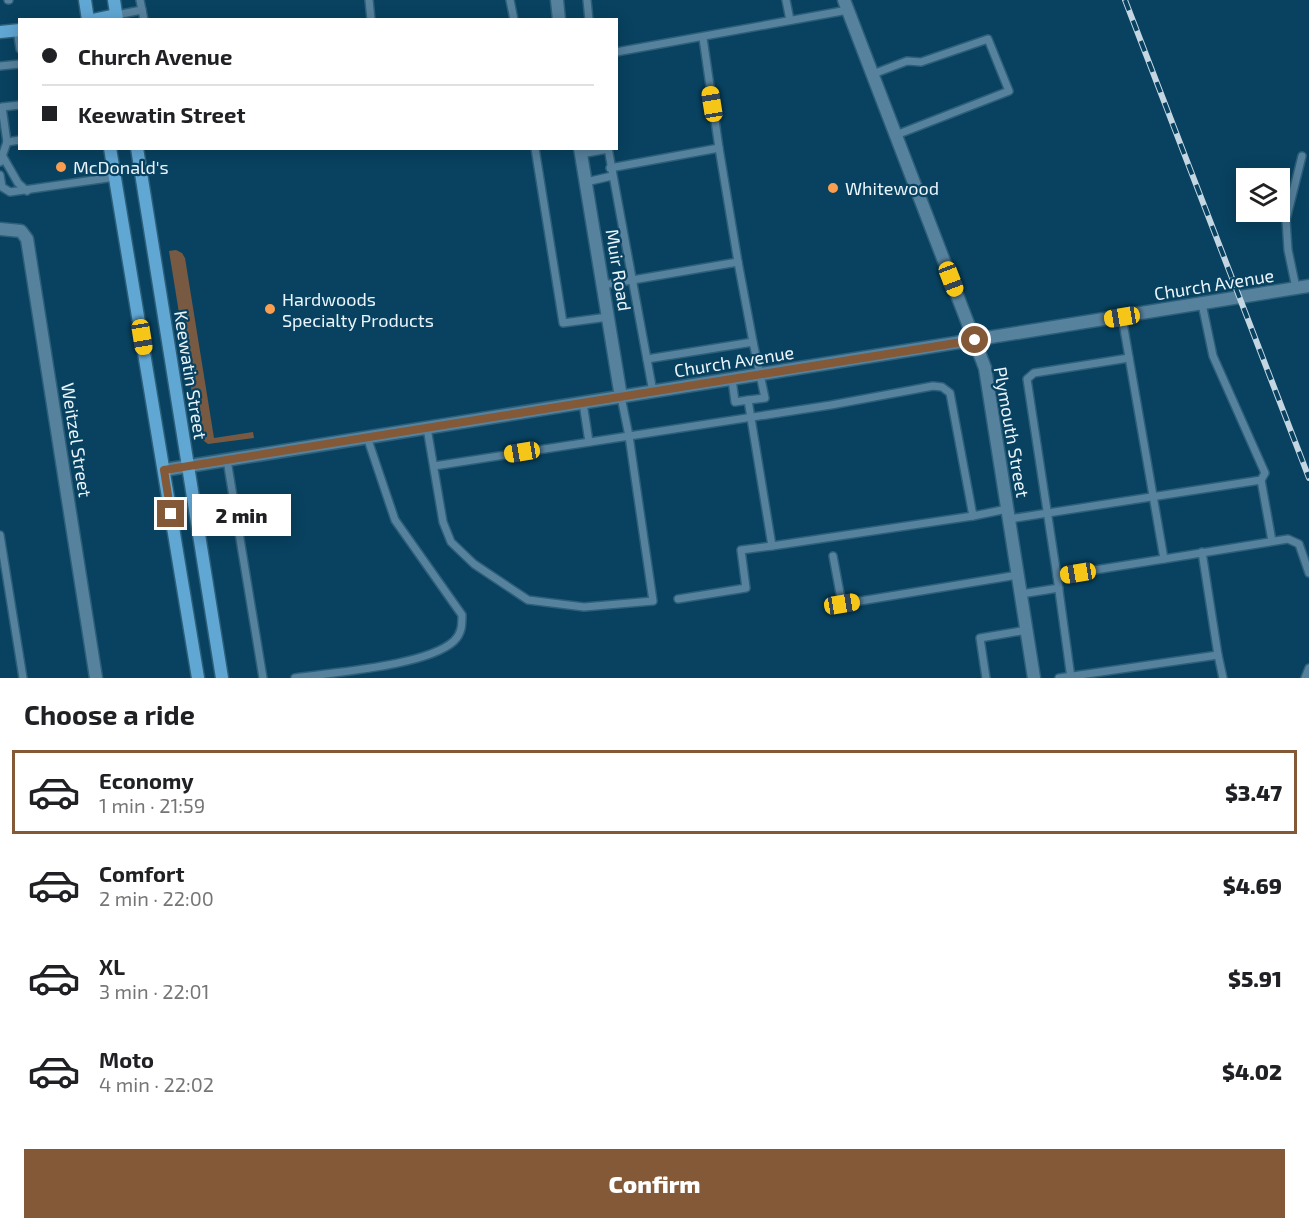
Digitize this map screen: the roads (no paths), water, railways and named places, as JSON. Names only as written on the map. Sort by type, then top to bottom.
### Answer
[{"type":"main road","points":[[85,0],[90,18]]},
{"type":"main road","points":[[114,0],[117,17]]},
{"type":"main road","points":[[0,32],[18,30]]},
{"type":"main road","points":[[110,150],[198,678]]},
{"type":"main road","name":"Keewatin Street","points":[[137,150],[222,678]]},
{"type":"street","points":[[556,0],[560,18]]},
{"type":"street","name":"Plymouth Street","points":[[846,5],[985,368],[1035,678]]},
{"type":"street","name":"Muir Road","points":[[581,151],[621,397]]},
{"type":"street","name":"Weitzel Street","points":[[0,230],[21,231],[27,239],[96,678]]},
{"type":"street","name":"Church Avenue","points":[[164,470],[1309,286]]},
{"type":"lane","points":[[140,0],[144,18]]},
{"type":"lane","points":[[369,0],[371,18]]},
{"type":"lane","points":[[510,0],[513,18]]},
{"type":"lane","points":[[587,0],[589,18]]},
{"type":"lane","points":[[786,0],[790,20]]},
{"type":"lane","points":[[618,52],[703,38],[790,20],[846,5]]},
{"type":"lane","points":[[117,17],[142,10]]},
{"type":"lane","points":[[703,38],[738,262],[765,398],[735,402],[732,379]]},
{"type":"lane","points":[[873,74],[907,61],[921,62],[988,39],[1009,91],[896,135]]},
{"type":"lane","points":[[0,66],[18,64]]},
{"type":"lane","points":[[0,98],[7,142],[1,158],[18,183],[27,191]]},
{"type":"lane","points":[[1,108],[18,105]]},
{"type":"lane","points":[[7,142],[18,140]]},
{"type":"lane","points":[[610,168],[719,148]]},
{"type":"lane","points":[[535,150],[563,323],[608,317]]},
{"type":"lane","points":[[608,150],[653,392]]},
{"type":"lane","points":[[1296,288],[1286,220],[1302,156]]},
{"type":"lane","points":[[0,175],[2,187],[10,192],[115,177]]},
{"type":"lane","points":[[586,182],[612,176]]},
{"type":"lane","points":[[603,285],[738,262]]},
{"type":"lane","points":[[1202,304],[1213,356],[1265,473],[1261,480],[1272,541]]},
{"type":"lane","points":[[1122,317],[1164,559]]},
{"type":"lane","points":[[647,358],[753,342]]},
{"type":"lane","points":[[1071,677],[1027,379],[1034,373],[1130,358]]},
{"type":"lane","points":[[434,466],[933,386],[942,387],[950,393],[973,516]]},
{"type":"lane","points":[[427,428],[443,522],[451,542],[474,564],[528,600],[584,607],[653,601],[630,435],[621,397]]},
{"type":"lane","points":[[748,400],[772,546]]},
{"type":"lane","points":[[583,403],[589,442]]},
{"type":"lane","points":[[295,678],[417,659],[453,642],[462,629],[462,615],[395,520],[367,437]]},
{"type":"lane","points":[[227,460],[263,678]]},
{"type":"lane","points":[[678,599],[746,588],[741,550],[973,516],[1047,514],[1261,480]]},
{"type":"lane","points":[[0,535],[23,678]]},
{"type":"lane","points":[[1057,576],[1288,539],[1299,544],[1309,573]]},
{"type":"lane","points":[[1202,552],[1223,678]]},
{"type":"lane","points":[[834,556],[842,604],[1018,575]]},
{"type":"lane","points":[[1021,594],[1059,588]]},
{"type":"lane","points":[[0,599],[10,597]]},
{"type":"lane","points":[[987,678],[980,638],[1027,630]]},
{"type":"lane","points":[[1059,678],[1218,655]]},
{"type":"lane","points":[[1305,678],[1309,668]]},
{"type":"railway","points":[[1125,0],[1309,478]]},
{"type":"place","name":"McDonald's","points":[[61,167]]},
{"type":"place","name":"Whitewood","points":[[833,188]]},
{"type":"place","name":"Hardwoods Specialty Products","points":[[270,309]]}]
